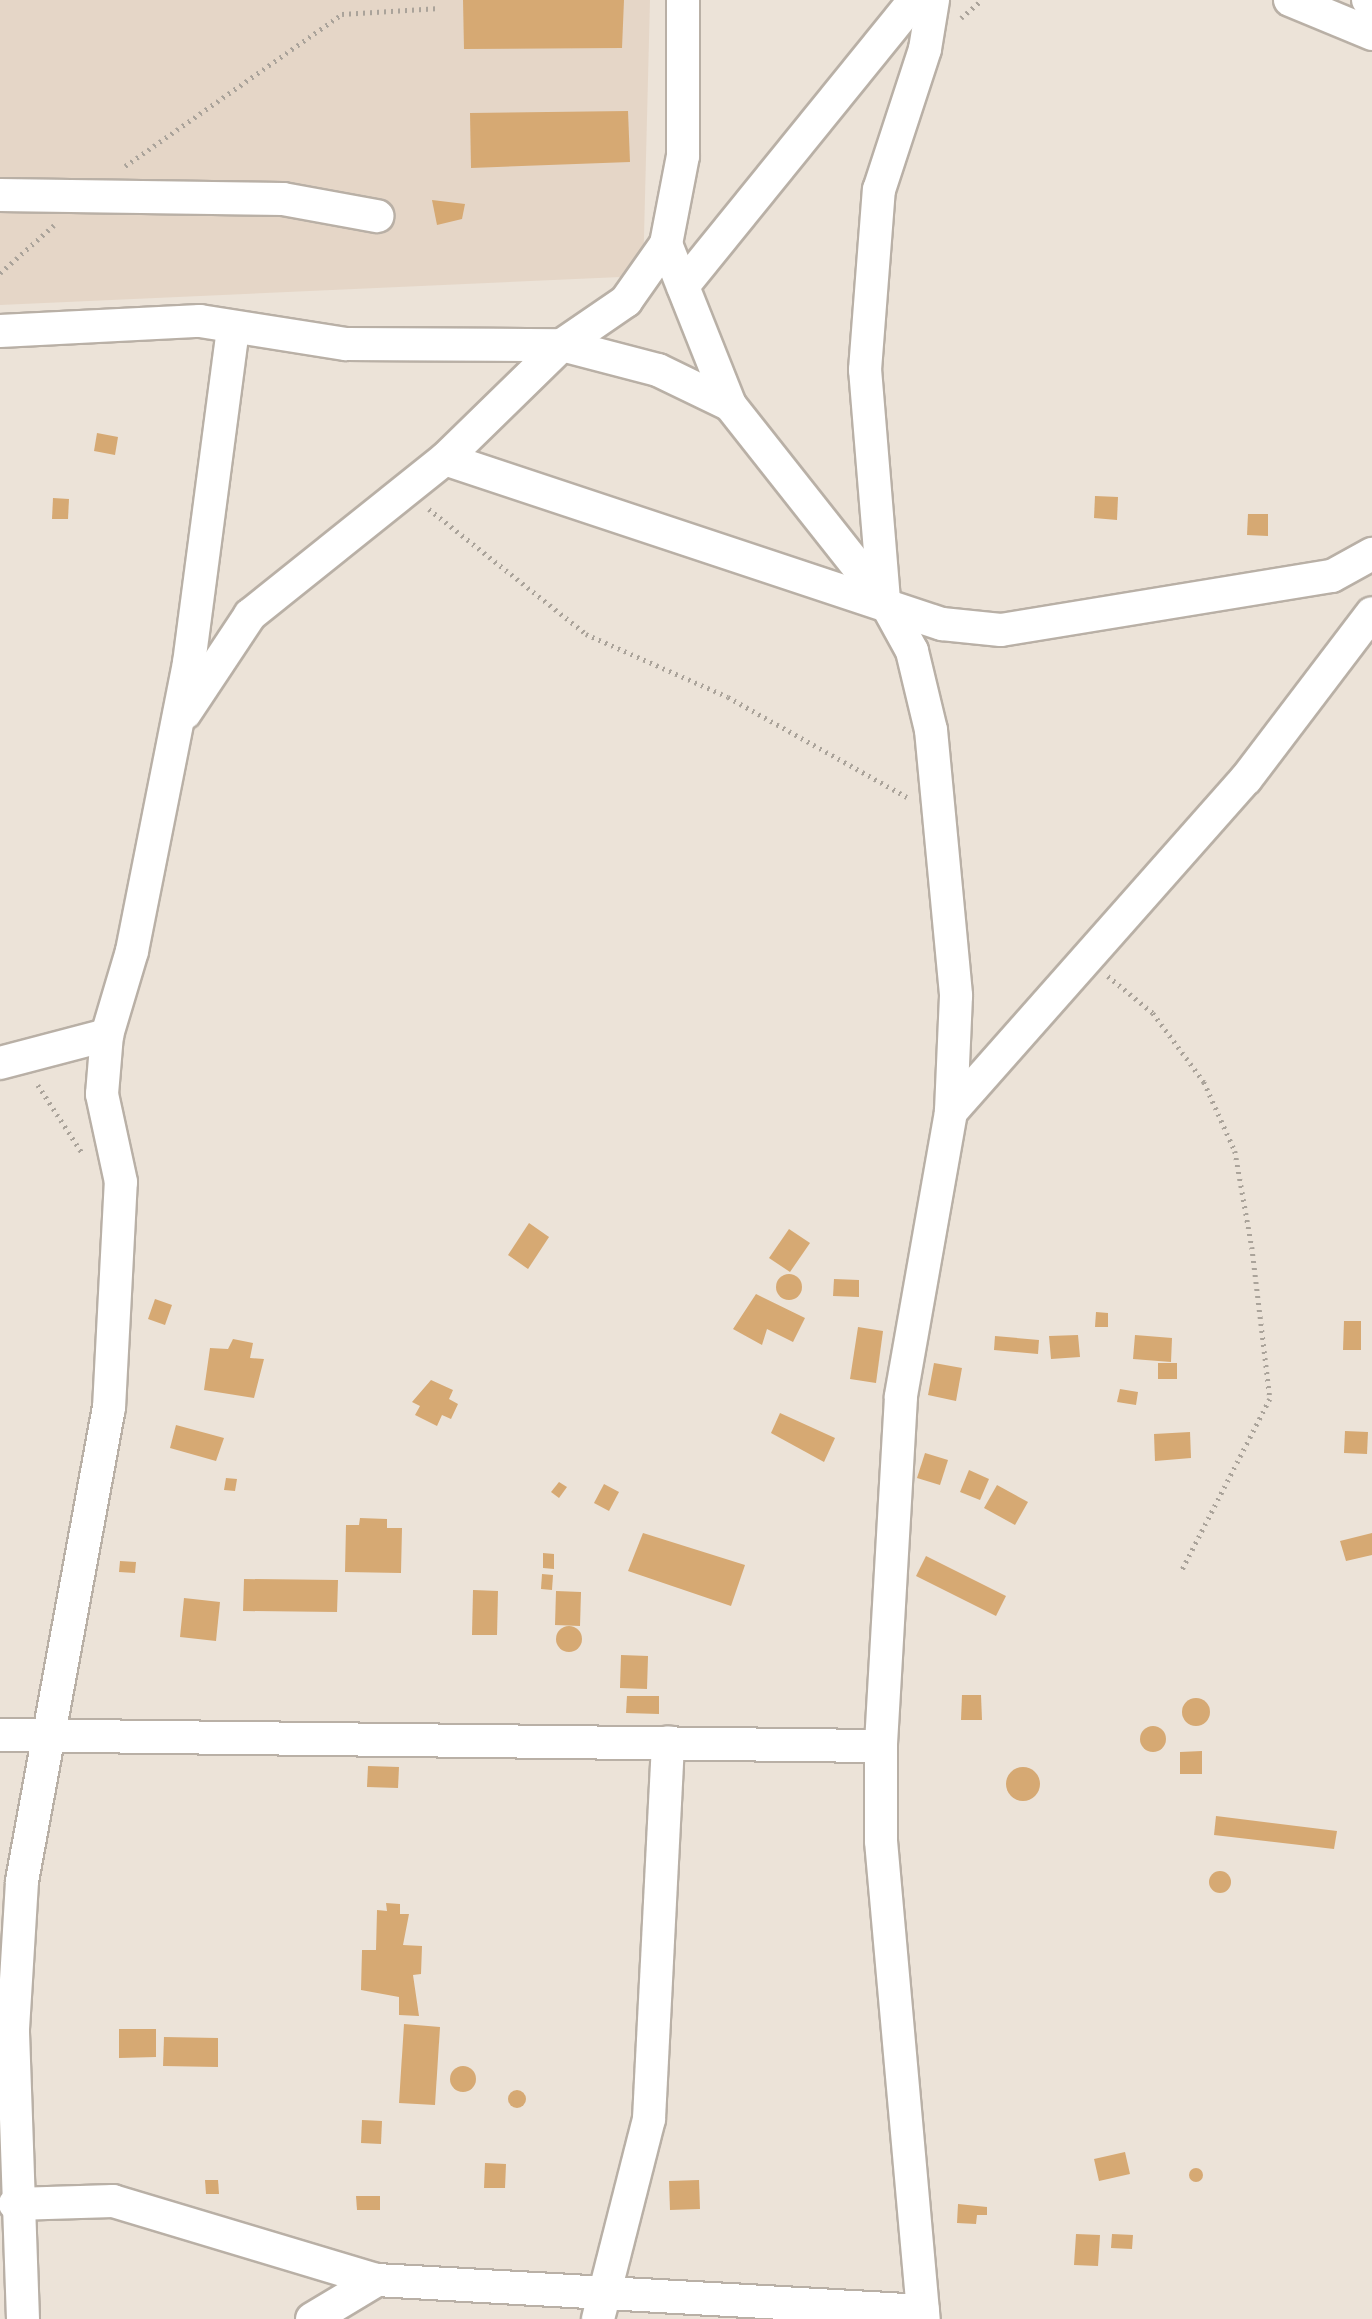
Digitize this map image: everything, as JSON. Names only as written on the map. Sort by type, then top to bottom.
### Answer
[{"type":"street","points":[[176,727],[250,615],[445,459],[562,345],[626,301],[666,244],[683,156],[683,0]]},
{"type":"street","points":[[683,286],[915,0]]},
{"type":"street","points":[[884,600],[865,370],[878,204],[925,49],[933,0]]},
{"type":"street","points":[[1290,0],[1372,34]]},
{"type":"street","points":[[1368,0],[1372,5]]},
{"type":"street","points":[[0,195],[283,200],[377,216]]},
{"type":"street","points":[[15,2204],[113,2200],[377,2280],[601,2305],[923,2315],[881,1841],[881,1746],[901,1397],[951,1112],[956,996],[931,730],[912,650],[884,600],[730,405],[666,244]]},
{"type":"street","points":[[0,331],[200,321],[233,329],[346,344],[562,345],[658,370],[730,405]]},
{"type":"street","points":[[23,2319],[6,2032],[22,1881],[109,1408],[119,1301],[121,1182],[103,1094],[107,1035],[132,951],[176,727],[233,329]]},
{"type":"street","points":[[445,459],[884,600],[942,624],[1002,630],[1332,576],[1372,554]]},
{"type":"street","points":[[951,1112],[1000,1063],[1085,957],[1246,779],[1372,613]]},
{"type":"street","points":[[10,1060],[107,1035]]},
{"type":"street","points":[[0,1735],[881,1746]]},
{"type":"street","points":[[601,2305],[649,2119],[668,1742]]},
{"type":"street","points":[[312,2319],[377,2280]]},
{"type":"path","points":[[0,273],[88,196],[342,14],[440,8]]},
{"type":"path","points":[[406,491],[586,634],[728,697],[939,814]]},
{"type":"path","points":[[1085,957],[1153,1013],[1204,1082],[1235,1151],[1252,1247],[1270,1399],[1181,1572]]},
{"type":"path","points":[[10,1060],[90,1166]]},
{"type":"shaded area","points":[[0,0],[650,0],[643,276],[0,305]]},
{"type":"building","points":[[463,0],[624,0],[622,48],[464,49]]},
{"type":"building","points":[[628,111],[630,162],[471,168],[470,113]]},
{"type":"building","points":[[432,200],[465,204],[462,219],[437,225]]},
{"type":"building","points":[[97,433],[118,437],[115,455],[94,451]]},
{"type":"building","points":[[1095,496],[1118,497],[1117,520],[1094,518]]},
{"type":"building","points":[[53,498],[69,499],[68,519],[52,519]]},
{"type":"building","points":[[1248,514],[1268,514],[1268,536],[1247,535]]},
{"type":"building","points":[[529,1223],[549,1237],[528,1269],[508,1255]]},
{"type":"building","points":[[789,1229],[810,1243],[790,1272],[769,1258]]},
{"type":"building","points":[[789,1274],[798,1278],[802,1287],[798,1296],[789,1300],[780,1296],[776,1287],[780,1278]]},
{"type":"building","points":[[834,1279],[859,1280],[859,1297],[833,1296]]},
{"type":"building","points":[[756,1294],[805,1318],[793,1342],[767,1329],[762,1345],[733,1329]]},
{"type":"building","points":[[155,1299],[172,1305],[165,1325],[148,1319]]},
{"type":"building","points":[[1096,1312],[1108,1313],[1108,1327],[1095,1327]]},
{"type":"building","points":[[1344,1321],[1361,1321],[1361,1350],[1343,1350]]},
{"type":"building","points":[[858,1327],[883,1331],[876,1383],[850,1379]]},
{"type":"building","points":[[1078,1335],[1080,1357],[1051,1359],[1049,1336]]},
{"type":"building","points":[[1135,1335],[1172,1338],[1171,1362],[1133,1359]]},
{"type":"building","points":[[995,1336],[1039,1340],[1038,1354],[994,1350]]},
{"type":"building","points":[[233,1339],[253,1343],[250,1358],[264,1359],[254,1398],[204,1390],[210,1348],[228,1349]]},
{"type":"building","points":[[934,1363],[962,1368],[956,1401],[928,1395]]},
{"type":"building","points":[[1158,1363],[1177,1363],[1177,1379],[1158,1379]]},
{"type":"building","points":[[431,1380],[453,1390],[449,1399],[458,1404],[451,1419],[442,1415],[437,1426],[415,1415],[420,1406],[412,1402]]},
{"type":"building","points":[[1120,1389],[1138,1392],[1136,1405],[1117,1402]]},
{"type":"building","points":[[780,1413],[835,1438],[824,1462],[771,1433]]},
{"type":"building","points":[[176,1425],[224,1438],[216,1461],[170,1448]]},
{"type":"building","points":[[1345,1431],[1368,1432],[1367,1454],[1344,1453]]},
{"type":"building","points":[[1190,1432],[1191,1458],[1155,1461],[1154,1434]]},
{"type":"building","points":[[925,1453],[948,1460],[940,1485],[917,1478]]},
{"type":"building","points":[[969,1470],[989,1479],[980,1500],[960,1492]]},
{"type":"building","points":[[226,1478],[237,1479],[235,1491],[224,1490]]},
{"type":"building","points":[[559,1482],[567,1487],[559,1498],[551,1492]]},
{"type":"building","points":[[604,1484],[619,1492],[609,1511],[594,1503]]},
{"type":"building","points":[[997,1485],[1028,1502],[1015,1525],[984,1508]]},
{"type":"building","points":[[360,1518],[387,1519],[387,1528],[402,1528],[401,1573],[345,1572],[346,1525],[359,1525]]},
{"type":"building","points":[[643,1533],[745,1565],[731,1606],[628,1571]]},
{"type":"building","points":[[1372,1533],[1372,1555],[1346,1561],[1340,1541]]},
{"type":"building","points":[[543,1553],[554,1554],[554,1569],[543,1568]]},
{"type":"building","points":[[926,1556],[1006,1596],[996,1616],[916,1576]]},
{"type":"building","points":[[120,1561],[136,1562],[135,1573],[119,1572]]},
{"type":"building","points":[[542,1574],[553,1575],[552,1590],[541,1589]]},
{"type":"building","points":[[244,1579],[338,1580],[337,1612],[243,1611]]},
{"type":"building","points":[[473,1590],[498,1591],[497,1635],[472,1635]]},
{"type":"building","points":[[556,1591],[581,1592],[580,1626],[555,1625]]},
{"type":"building","points":[[184,1598],[220,1602],[216,1641],[180,1637]]},
{"type":"building","points":[[569,1626],[578,1630],[582,1639],[578,1648],[569,1652],[560,1648],[556,1639],[560,1630]]},
{"type":"building","points":[[621,1655],[648,1656],[647,1689],[620,1688]]},
{"type":"building","points":[[962,1695],[981,1695],[982,1720],[961,1720]]},
{"type":"building","points":[[627,1696],[659,1696],[659,1714],[626,1713]]},
{"type":"building","points":[[1196,1698],[1206,1702],[1210,1712],[1206,1722],[1196,1726],[1186,1722],[1182,1712],[1186,1702]]},
{"type":"building","points":[[1153,1726],[1162,1730],[1166,1739],[1162,1748],[1153,1752],[1144,1748],[1140,1739],[1144,1730]]},
{"type":"building","points":[[1202,1751],[1202,1774],[1180,1774],[1180,1752]]},
{"type":"building","points":[[368,1766],[399,1767],[398,1788],[367,1787]]},
{"type":"building","points":[[1023,1767],[1035,1772],[1040,1784],[1035,1796],[1023,1801],[1011,1796],[1006,1784],[1011,1772]]},
{"type":"building","points":[[1216,1816],[1337,1831],[1334,1849],[1214,1835]]},
{"type":"building","points":[[1220,1871],[1228,1874],[1231,1882],[1228,1890],[1220,1893],[1212,1890],[1209,1882],[1212,1874]]},
{"type":"building","points":[[386,1903],[400,1904],[400,1914],[409,1914],[403,1945],[422,1946],[421,1974],[413,1975],[419,2016],[399,2015],[399,1997],[361,1990],[362,1950],[376,1950],[377,1910],[387,1911]]},
{"type":"building","points":[[404,2024],[440,2027],[435,2105],[399,2103]]},
{"type":"building","points":[[119,2029],[156,2029],[156,2057],[119,2058]]},
{"type":"building","points":[[164,2037],[218,2038],[218,2067],[163,2066]]},
{"type":"building","points":[[463,2066],[472,2070],[476,2079],[472,2088],[463,2092],[454,2088],[450,2079],[454,2070]]},
{"type":"building","points":[[513,2090],[521,2090],[526,2099],[524,2106],[513,2108],[508,2103],[508,2095]]},
{"type":"building","points":[[362,2120],[382,2121],[381,2144],[361,2143]]},
{"type":"building","points":[[1125,2152],[1130,2174],[1099,2181],[1094,2159]]},
{"type":"building","points":[[485,2163],[506,2164],[505,2188],[484,2188]]},
{"type":"building","points":[[1193,2168],[1199,2168],[1203,2175],[1199,2182],[1193,2182],[1189,2178],[1189,2172]]},
{"type":"building","points":[[205,2180],[218,2180],[219,2194],[206,2194]]},
{"type":"building","points":[[699,2180],[700,2209],[670,2210],[669,2181]]},
{"type":"building","points":[[356,2196],[380,2196],[380,2210],[357,2210]]},
{"type":"building","points":[[958,2204],[987,2207],[987,2215],[977,2215],[976,2224],[957,2223]]},
{"type":"building","points":[[1076,2234],[1100,2235],[1098,2266],[1074,2265]]},
{"type":"building","points":[[1112,2234],[1133,2235],[1132,2249],[1111,2248]]}]
